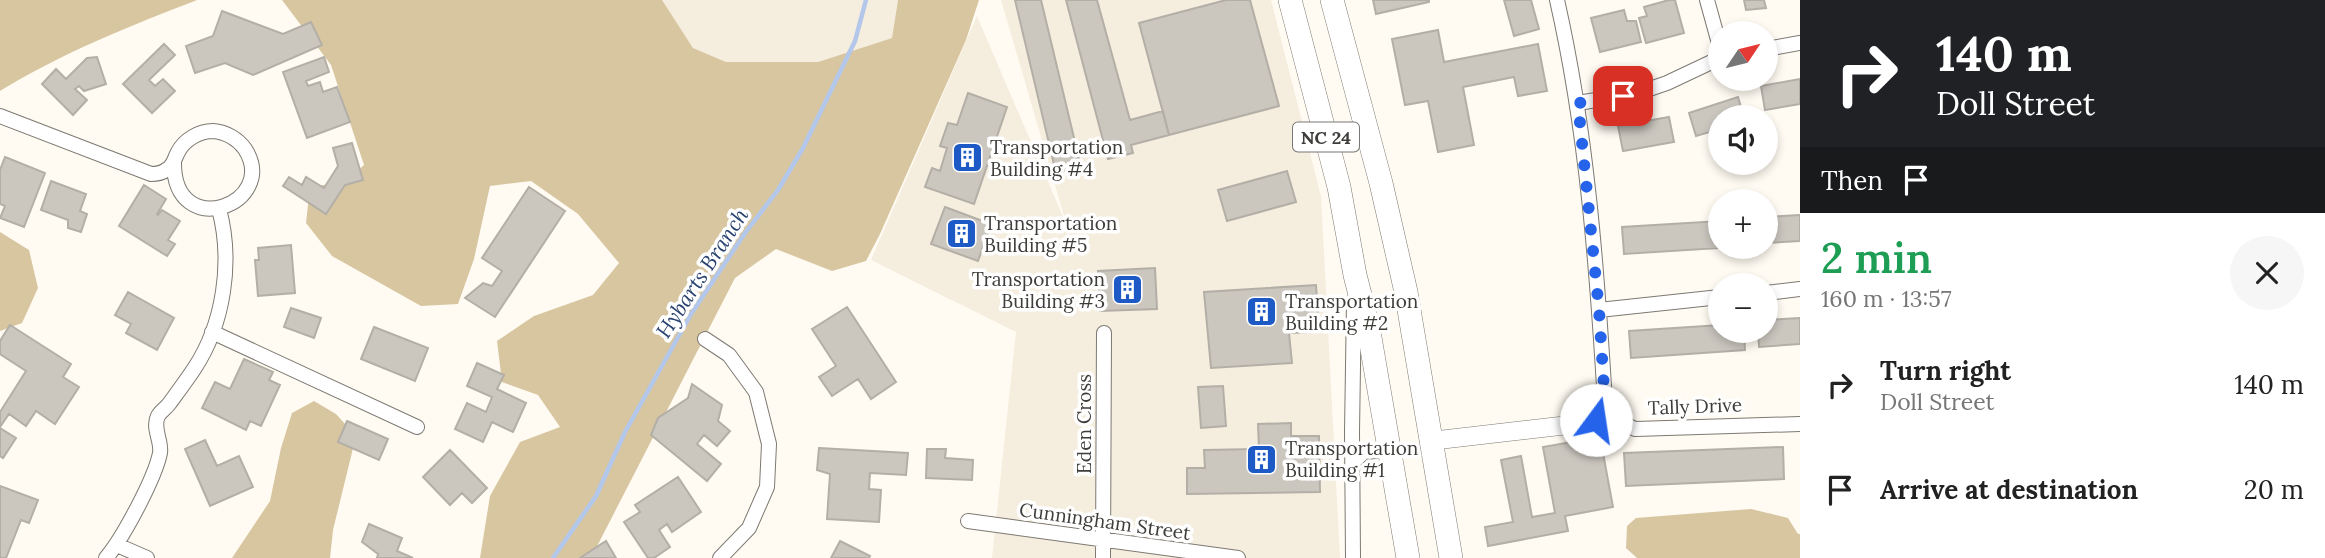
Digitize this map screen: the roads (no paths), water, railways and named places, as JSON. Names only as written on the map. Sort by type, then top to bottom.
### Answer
[{"type":"main road","name":"NC 24","points":[[1290,0],[1339,187],[1355,275],[1368,326],[1408,558]]},
{"type":"main road","name":"NC 24","points":[[1332,0],[1381,183],[1406,292],[1451,558]]},
{"type":"street","points":[[1430,441],[1586,424],[1603,414],[1605,403],[1599,310],[1578,103],[1557,0]]},
{"type":"street","points":[[1707,0],[1713,21]]},
{"type":"street","points":[[1778,47],[1800,43]]},
{"type":"street","points":[[1578,103],[1638,93],[1708,64]]},
{"type":"street","points":[[0,116],[151,174],[166,170],[174,163]]},
{"type":"street","points":[[212,131],[225,134],[237,140],[250,161],[249,185],[234,204],[219,209],[198,207],[178,190],[174,163],[178,151],[187,140],[212,131]]},
{"type":"street","points":[[106,558],[117,545],[160,454],[161,443],[156,429],[158,417],[195,369],[212,332],[225,279],[225,229],[219,209]]},
{"type":"street","points":[[1353,558],[1355,275]]},
{"type":"street","points":[[1778,292],[1800,289]]},
{"type":"street","points":[[1599,310],[1708,299]]},
{"type":"street","points":[[212,332],[417,427]]},
{"type":"street","name":"Eden Cross","points":[[1103,558],[1104,333]]},
{"type":"street","points":[[705,338],[729,355],[756,392],[769,444],[767,487],[749,528],[720,558]]},
{"type":"street","name":"Tally Drive","points":[[1603,414],[1635,429],[1800,424]]},
{"type":"street","points":[[1353,462],[1364,452],[1389,450]]},
{"type":"street","name":"Cunningham Street","points":[[968,521],[1238,558]]},
{"type":"street","points":[[117,545],[147,558]]},
{"type":"waterway","name":"Hybarts Branch","points":[[553,558],[596,496],[625,432],[691,314],[745,233],[778,190],[803,148],[855,41],[866,0]]},
{"type":"place","name":"Transportation Building #4","points":[[967,158]]},
{"type":"place","name":"Transportation Building #5","points":[[961,234]]},
{"type":"place","name":"Transportation Building #3","points":[[1128,290]]},
{"type":"place","name":"Transportation Building #2","points":[[1262,312]]},
{"type":"place","name":"Transportation Building #1","points":[[1262,459]]}]
